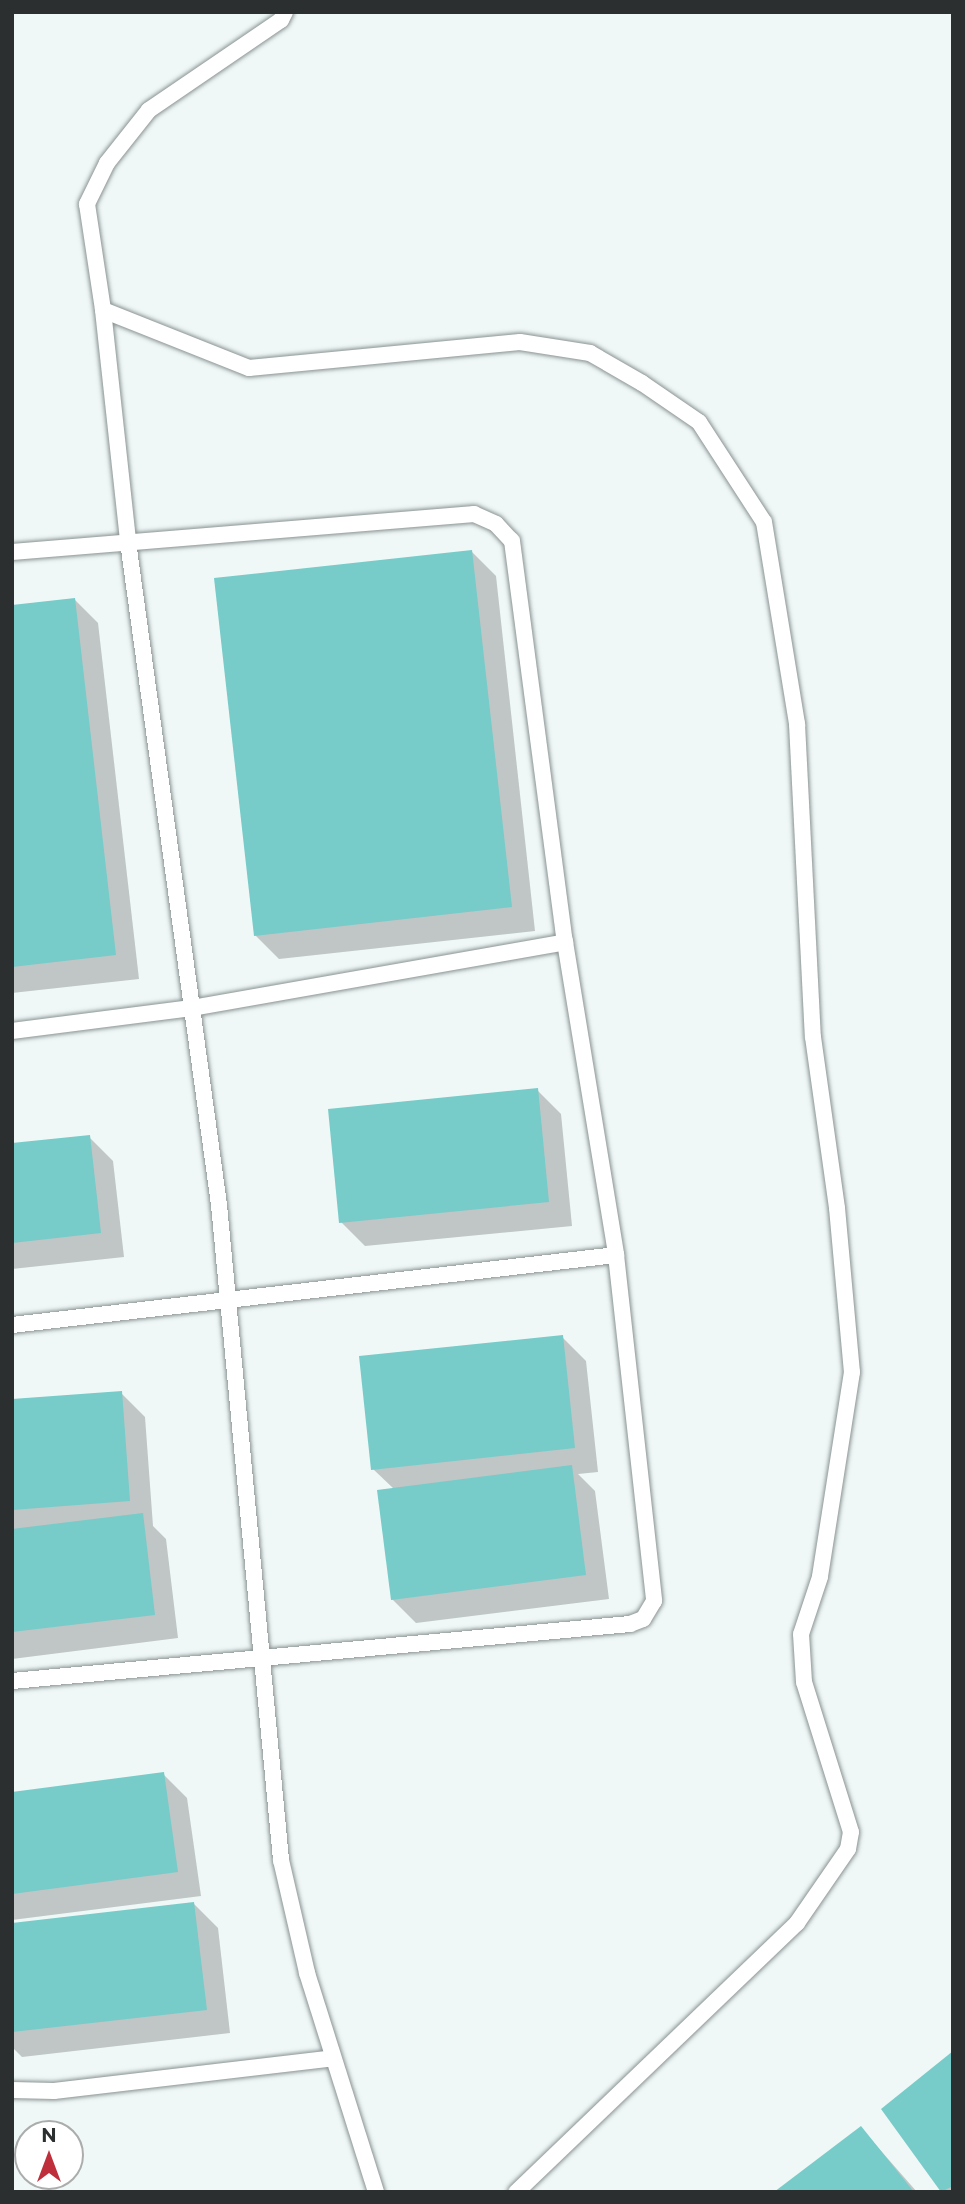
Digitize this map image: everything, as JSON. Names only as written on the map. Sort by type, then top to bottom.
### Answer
[{"type":"lane","points":[[285,12],[281,20],[149,110],[107,163],[87,204],[103,310],[128,542],[192,1008],[228,1298],[264,1657],[281,1860],[307,1973],[376,2192]]},
{"type":"lane","points":[[103,310],[249,368],[520,342],[590,353],[699,422],[764,522],[797,724],[813,1037],[837,1208],[852,1372],[820,1577],[801,1634],[804,1682],[851,1832],[837,1868],[797,1923],[516,2192]]},
{"type":"lane","points":[[12,552],[474,514],[496,524],[512,541],[565,942],[616,1255],[654,1601],[651,1610],[631,1624],[12,1681]]},
{"type":"lane","points":[[12,1031],[192,1008],[565,942]]},
{"type":"lane","points":[[12,1325],[616,1255]]},
{"type":"lane","points":[[12,2090],[54,2091],[333,2058]]},
{"type":"building","points":[[472,550],[512,907],[254,936],[214,578]]},
{"type":"building","points":[[75,598],[116,955],[12,967],[12,605]]},
{"type":"building","points":[[538,1088],[549,1202],[339,1223],[328,1109]]},
{"type":"building","points":[[90,1135],[101,1233],[12,1243],[12,1143]]},
{"type":"building","points":[[563,1335],[575,1448],[371,1470],[359,1356]]},
{"type":"building","points":[[122,1391],[130,1501],[12,1510],[12,1399]]},
{"type":"building","points":[[572,1465],[586,1575],[391,1600],[377,1490]]},
{"type":"building","points":[[143,1513],[155,1615],[12,1632],[12,1529]]},
{"type":"building","points":[[164,1772],[178,1872],[12,1894],[12,1792]]},
{"type":"building","points":[[194,1902],[207,2010],[12,2032],[12,1923]]},
{"type":"building","points":[[953,2051],[953,2186],[941,2192],[881,2109]]},
{"type":"building","points":[[861,2126],[914,2192],[774,2192]]}]
